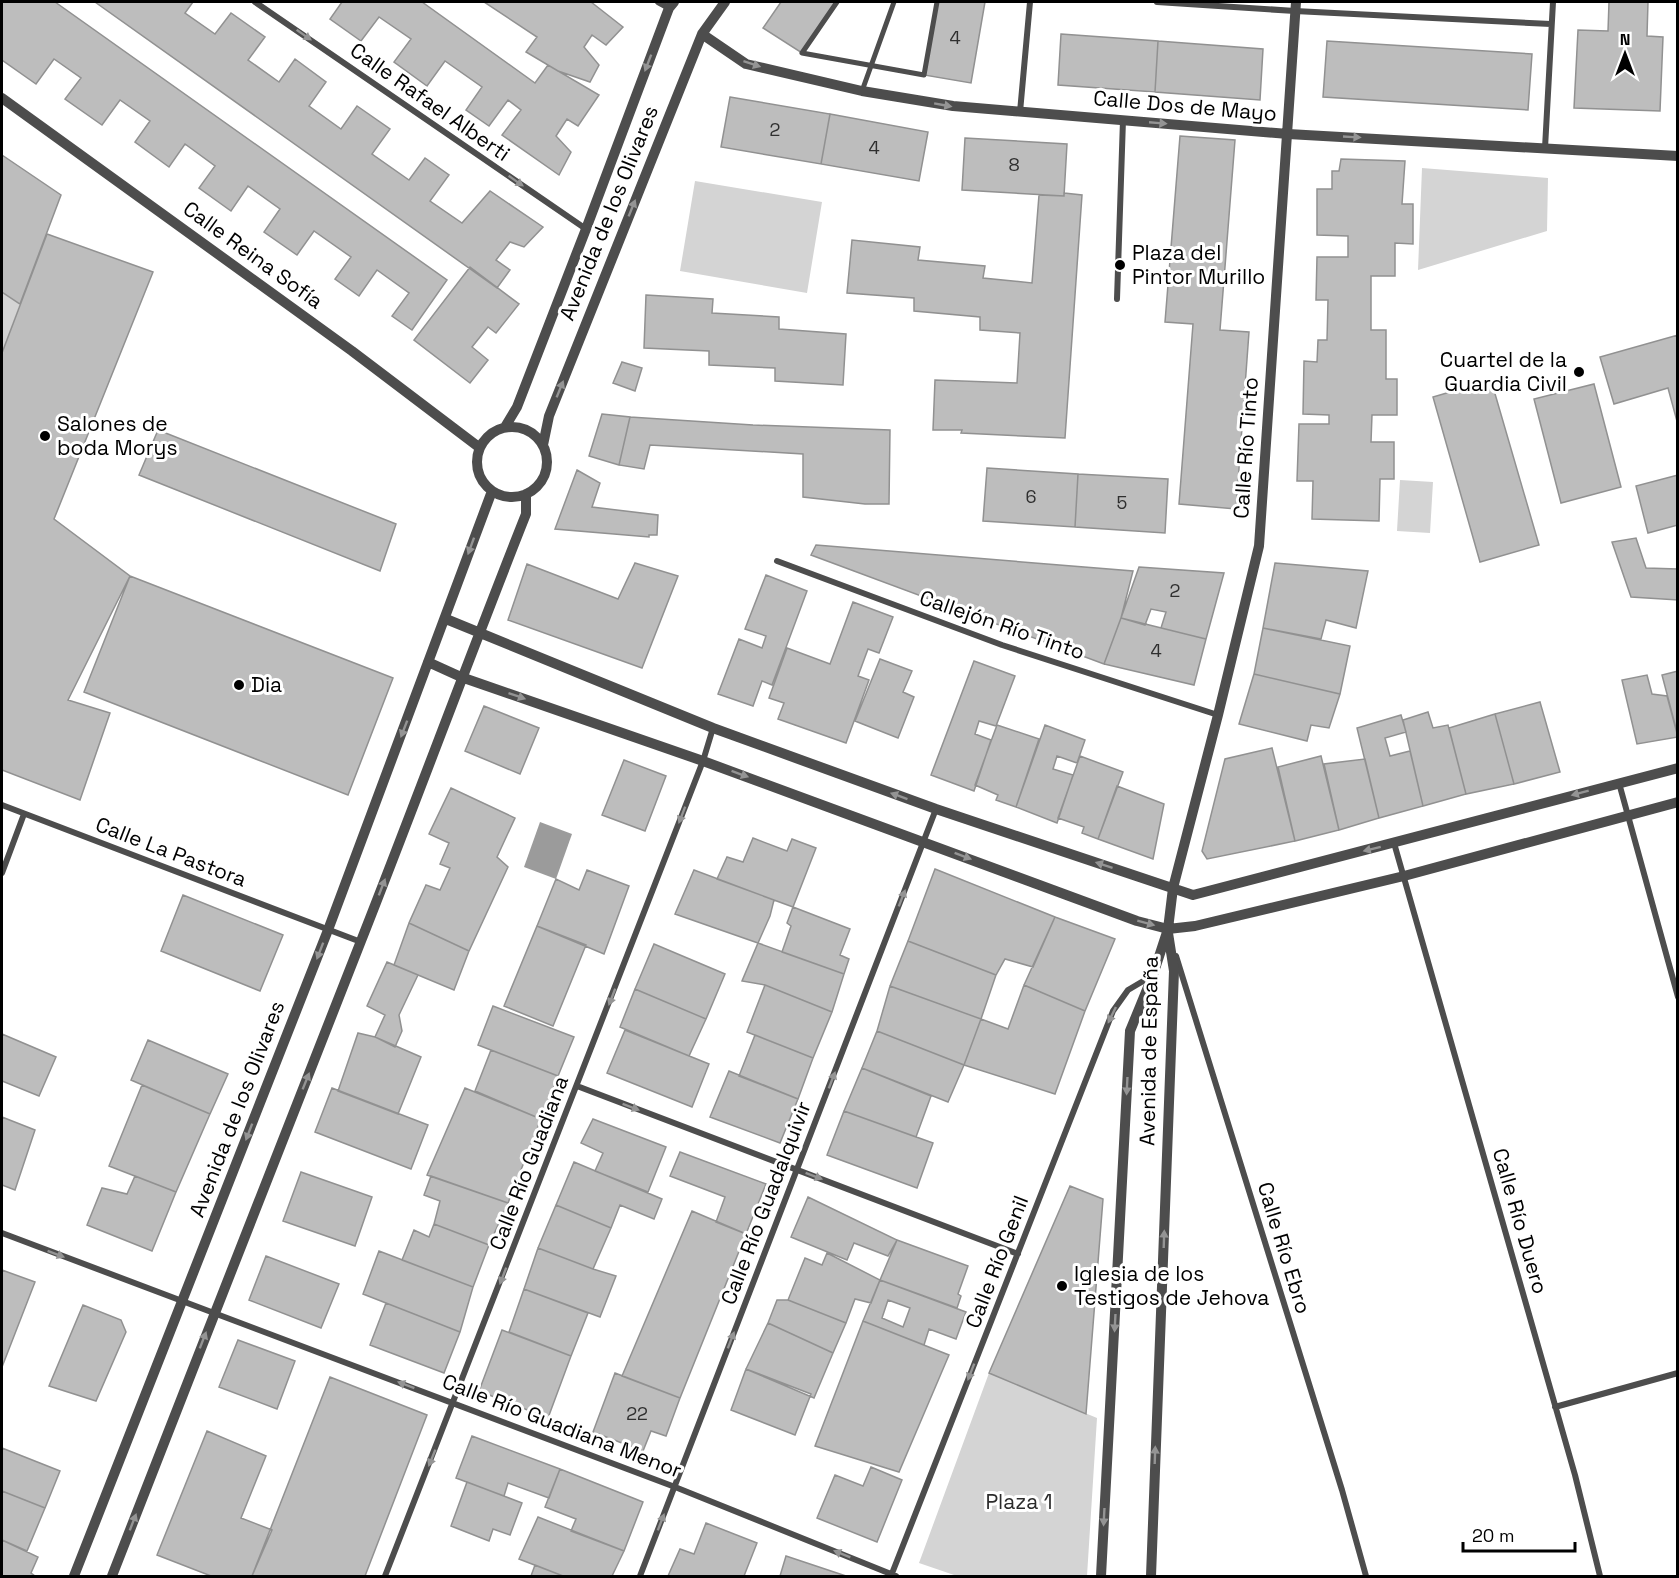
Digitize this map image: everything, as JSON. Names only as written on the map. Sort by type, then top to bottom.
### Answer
[{"type":"street","name":"Calle Rafael Alberti","points":[[255,2],[586,229]]},
{"type":"street","points":[[658,2],[671,5]]},
{"type":"street","name":"Avenida de los Olivares","points":[[526,494],[537,488],[544,478],[548,467],[543,445],[549,416],[702,34],[725,2]]},
{"type":"street","points":[[837,2],[802,53],[924,75],[937,2]]},
{"type":"street","points":[[862,91],[894,2]]},
{"type":"street","points":[[1020,112],[1030,2]]},
{"type":"street","points":[[1157,2],[1295,6],[1551,24]]},
{"type":"street","points":[[1545,148],[1553,2]]},
{"type":"street","name":"Avenida de los Olivares","points":[[480,448],[486,438],[505,427],[517,407],[671,5]]},
{"type":"street","name":"Calle Río Tinto","points":[[1168,929],[1173,888],[1259,546],[1295,6]]},
{"type":"street","name":"Calle Dos de Mayo","points":[[702,34],[746,64],[862,91],[953,106],[1288,134],[1677,156]]},
{"type":"street","name":"Calle Reina Sofía","points":[[2,98],[352,351],[480,448]]},
{"type":"street","points":[[1117,299],[1123,120]]},
{"type":"street","points":[[505,427],[527,430],[543,445]]},
{"type":"street","points":[[112,1576],[526,514],[526,494],[515,497],[503,496],[492,491],[484,483],[478,471],[477,460],[480,448]]},
{"type":"street","name":"Avenida de los Olivares","points":[[74,1576],[328,930],[492,491]]},
{"type":"street","name":"Callejón Río Tinto","points":[[777,561],[1002,645],[1218,715]]},
{"type":"street","points":[[446,619],[713,728],[936,809],[1192,895],[1677,768]]},
{"type":"street","points":[[428,663],[461,677],[704,760],[1137,921],[1168,929],[1195,926],[1404,876],[1677,802]]},
{"type":"street","name":"Calle Río Guadiana","points":[[385,1576],[704,760],[713,728]]},
{"type":"street","points":[[1619,783],[1677,997]]},
{"type":"street","name":"Calle La Pastora","points":[[2,805],[328,930]]},
{"type":"street","name":"Calle Río Guadalquivir","points":[[640,1576],[936,809]]},
{"type":"street","points":[[2,873],[24,814]]},
{"type":"street","name":"Calle Río Duero","points":[[1394,843],[1555,1407],[1600,1576]]},
{"type":"street","name":"Avenida de España","points":[[1101,1576],[1130,1031],[1153,975],[1168,929]]},
{"type":"street","name":"Avenida de España","points":[[1151,1576],[1174,971],[1168,929]]},
{"type":"street","name":"Calle Río Ebro","points":[[1168,929],[1342,1490],[1366,1576]]},
{"type":"street","points":[[328,930],[361,942]]},
{"type":"street","name":"Calle Río Genil","points":[[893,1576],[1113,1011],[1128,990],[1153,975]]},
{"type":"street","points":[[577,1086],[1017,1254]]},
{"type":"street","points":[[2,1233],[214,1313]]},
{"type":"street","name":"Calle Río Guadiana Menor","points":[[214,1313],[675,1487],[893,1576]]},
{"type":"street","points":[[1555,1407],[1677,1373]]},
{"type":"green space","points":[[1422,168],[1548,178],[1547,231],[1418,270]]},
{"type":"green space","points":[[695,181],[822,202],[807,293],[680,271]]},
{"type":"green space","points":[[2,292],[20,304],[2,353]]},
{"type":"green space","points":[[1400,480],[1433,482],[1430,533],[1397,531]]},
{"type":"green space","name":"Plaza 1","points":[[989,1373],[1097,1418],[1087,1576],[957,1576],[919,1563]]},
{"type":"shaded area","points":[[540,822],[572,834],[556,879],[524,867]]},
{"type":"building","points":[[2,2],[55,2],[447,280],[412,330],[392,316],[409,293],[377,270],[359,296],[335,279],[351,257],[314,231],[297,255],[264,232],[280,209],[248,186],[231,211],[199,188],[215,166],[185,144],[169,167],[135,142],[150,121],[120,100],[102,125],[65,99],[81,78],[54,59],[36,84],[2,60]]},
{"type":"building","points":[[95,2],[193,2],[185,13],[215,34],[231,13],[265,37],[248,60],[279,82],[295,59],[326,82],[309,106],[341,129],[357,106],[390,129],[372,154],[409,180],[425,158],[449,175],[430,201],[462,223],[490,191],[543,227],[524,247],[510,242],[496,260],[510,270],[497,288]]},
{"type":"building","points":[[342,2],[422,2],[535,83],[548,65],[599,95],[578,126],[567,119],[556,136],[571,152],[559,175],[502,135],[521,110],[508,100],[489,126],[466,110],[482,87],[445,61],[427,86],[394,62],[411,39],[379,17],[361,41],[330,19]]},
{"type":"building","points":[[484,2],[591,2],[623,27],[606,45],[592,35],[584,47],[599,65],[590,82],[558,71],[526,52],[537,37]]},
{"type":"building","points":[[781,2],[837,2],[802,53],[763,28]]},
{"type":"building","points":[[937,2],[985,2],[971,83],[924,75]]},
{"type":"building","points":[[1609,2],[1648,2],[1647,36],[1663,37],[1660,111],[1574,108],[1578,30],[1608,31]]},
{"type":"building","points":[[1061,34],[1158,41],[1155,92],[1058,85]]},
{"type":"building","points":[[1158,41],[1263,49],[1260,100],[1155,92]]},
{"type":"building","points":[[1327,41],[1532,54],[1528,110],[1323,97]]},
{"type":"building","points":[[730,97],[830,114],[821,164],[721,147]]},
{"type":"building","points":[[830,114],[928,132],[919,181],[821,164]]},
{"type":"building","points":[[1180,136],[1235,140],[1220,330],[1249,332],[1236,509],[1179,504],[1193,324],[1165,322]]},
{"type":"building","points":[[965,138],[1067,144],[1064,196],[962,190]]},
{"type":"building","points":[[2,155],[61,195],[20,304],[2,292]]},
{"type":"building","points":[[1341,159],[1405,161],[1402,204],[1413,204],[1413,244],[1395,243],[1395,276],[1371,276],[1371,330],[1386,330],[1386,379],[1397,379],[1397,415],[1372,415],[1371,442],[1394,442],[1394,479],[1380,479],[1379,521],[1312,519],[1313,481],[1297,481],[1299,424],[1329,424],[1329,415],[1303,414],[1304,361],[1317,362],[1318,340],[1327,340],[1328,300],[1316,300],[1317,257],[1348,257],[1348,236],[1317,235],[1317,189],[1332,189],[1332,171],[1339,171]]},
{"type":"building","points":[[1064,193],[1082,195],[1065,438],[933,430],[935,380],[1017,383],[1020,333],[980,330],[980,317],[914,311],[914,298],[847,293],[852,240],[920,247],[918,260],[985,266],[983,278],[1032,283],[1039,195],[1064,196]]},
{"type":"building","name":"Salones de boda Morys","points":[[47,234],[153,272],[54,519],[130,576],[68,700],[110,713],[80,800],[2,770],[2,353]]},
{"type":"building","points":[[470,267],[519,304],[496,333],[488,327],[472,347],[488,360],[470,383],[414,340]]},
{"type":"building","points":[[646,295],[713,299],[712,313],[779,317],[779,329],[846,334],[843,385],[775,381],[775,368],[709,365],[709,351],[644,348]]},
{"type":"building","points":[[1678,335],[1678,425],[1668,388],[1614,404],[1600,357]]},
{"type":"building","points":[[622,362],[642,368],[635,391],[613,383]]},
{"type":"building","points":[[1491,380],[1539,545],[1480,562],[1433,397]]},
{"type":"building","points":[[1594,384],[1621,487],[1561,503],[1534,399]]},
{"type":"building","points":[[602,414],[630,417],[619,465],[589,456]]},
{"type":"building","points":[[630,417],[753,425],[890,430],[889,504],[865,504],[803,497],[803,454],[650,445],[644,469],[619,465]]},
{"type":"building","points":[[158,430],[396,524],[380,571],[139,475]]},
{"type":"building","points":[[987,468],[1078,474],[1075,527],[983,521]]},
{"type":"building","points":[[577,470],[600,483],[592,507],[658,515],[657,535],[649,535],[649,537],[555,529]]},
{"type":"building","points":[[1078,474],[1168,479],[1165,533],[1075,527]]},
{"type":"building","points":[[1678,475],[1678,525],[1648,533],[1636,486]]},
{"type":"building","points":[[1636,538],[1646,568],[1678,569],[1678,600],[1631,597],[1612,542]]},
{"type":"building","points":[[816,545],[1133,571],[1121,618],[1104,664],[811,555]]},
{"type":"building","points":[[635,563],[678,576],[642,668],[508,620],[527,564],[618,599]]},
{"type":"building","points":[[1275,563],[1368,571],[1356,628],[1326,620],[1321,639],[1263,628]]},
{"type":"building","points":[[1139,567],[1224,573],[1206,639],[1161,628],[1166,612],[1151,609],[1145,625],[1121,618]]},
{"type":"building","points":[[766,575],[807,591],[772,685],[762,681],[753,706],[718,694],[739,639],[762,648],[766,636],[745,629]]},
{"type":"building","name":"Dia","points":[[130,576],[393,678],[348,795],[84,692]]},
{"type":"building","points":[[853,602],[893,617],[879,653],[868,649],[858,676],[869,680],[846,743],[778,719],[784,703],[769,698],[787,648],[830,664]]},
{"type":"building","points":[[1121,618],[1206,639],[1194,685],[1104,664]]},
{"type":"building","points":[[1263,628],[1350,646],[1340,694],[1254,674]]},
{"type":"building","points":[[880,659],[912,671],[903,692],[914,697],[898,738],[855,721]]},
{"type":"building","points":[[974,661],[1015,676],[996,726],[979,721],[975,734],[991,740],[974,791],[931,775]]},
{"type":"building","points":[[1678,671],[1678,736],[1662,675]]},
{"type":"building","points":[[1254,674],[1340,694],[1329,728],[1311,725],[1307,741],[1239,724]]},
{"type":"building","points":[[1647,675],[1652,694],[1667,696],[1678,737],[1637,744],[1622,680]]},
{"type":"building","points":[[1540,702],[1560,772],[1514,784],[1495,714]]},
{"type":"building","points":[[484,706],[539,728],[520,774],[465,751]]},
{"type":"building","points":[[1428,712],[1433,728],[1448,725],[1466,794],[1423,806],[1403,720]]},
{"type":"building","points":[[1495,714],[1514,784],[1466,794],[1449,728]]},
{"type":"building","points":[[1401,715],[1406,732],[1385,738],[1390,756],[1410,751],[1423,806],[1379,818],[1357,728]]},
{"type":"building","points":[[997,725],[1039,739],[1016,807],[996,800],[998,795],[975,785]]},
{"type":"building","points":[[1045,725],[1085,740],[1077,763],[1057,756],[1053,769],[1073,775],[1057,823],[1016,807]]},
{"type":"building","points":[[1272,748],[1295,841],[1207,859],[1202,851],[1225,759]]},
{"type":"building","points":[[1080,756],[1123,772],[1098,839],[1082,833],[1084,827],[1058,818]]},
{"type":"building","points":[[1321,756],[1339,830],[1295,841],[1278,767]]},
{"type":"building","points":[[1365,759],[1379,818],[1339,830],[1324,764]]},
{"type":"building","points":[[624,760],[666,776],[645,831],[602,815]]},
{"type":"building","points":[[1117,786],[1164,804],[1153,859],[1098,839]]},
{"type":"building","points":[[451,788],[515,818],[497,857],[508,867],[469,951],[409,923],[426,885],[440,890],[450,868],[440,864],[449,843],[429,834]]},
{"type":"building","points":[[753,838],[787,851],[792,839],[816,848],[793,907],[717,879],[727,857],[743,862]]},
{"type":"building","points":[[935,869],[1055,917],[1033,967],[1005,959],[996,975],[908,941]]},
{"type":"building","points":[[587,870],[629,886],[604,954],[537,926],[556,879],[579,890]]},
{"type":"building","points":[[694,870],[774,900],[770,916],[758,943],[675,914]]},
{"type":"building","points":[[183,895],[283,935],[260,991],[161,951]]},
{"type":"building","points":[[793,907],[850,929],[840,955],[849,959],[844,974],[782,952],[791,926],[787,923]]},
{"type":"building","points":[[1055,917],[1115,939],[1085,1011],[1024,985]]},
{"type":"building","points":[[409,923],[469,951],[454,990],[394,965]]},
{"type":"building","points":[[537,926],[586,945],[553,1026],[504,1006]]},
{"type":"building","points":[[908,941],[996,975],[981,1019],[890,986]]},
{"type":"building","points":[[758,943],[844,974],[832,1012],[765,985],[742,981]]},
{"type":"building","points":[[654,944],[725,974],[706,1019],[635,989]]},
{"type":"building","points":[[387,962],[418,975],[399,1015],[402,1031],[395,1047],[375,1037],[385,1015],[367,1006]]},
{"type":"building","points":[[765,985],[832,1012],[813,1058],[747,1032]]},
{"type":"building","points":[[1024,985],[1085,1011],[1055,1094],[964,1065],[981,1019],[1008,1029]]},
{"type":"building","points":[[890,986],[981,1019],[964,1065],[877,1031]]},
{"type":"building","points":[[635,989],[706,1019],[689,1056],[620,1027]]},
{"type":"building","points":[[493,1006],[574,1037],[558,1076],[478,1045]]},
{"type":"building","points":[[625,1030],[709,1064],[692,1107],[607,1073]]},
{"type":"building","points":[[877,1031],[964,1065],[948,1102],[862,1068]]},
{"type":"building","points":[[358,1033],[375,1037],[421,1057],[398,1114],[338,1091]]},
{"type":"building","points":[[2,1034],[56,1057],[39,1096],[2,1081]]},
{"type":"building","points":[[755,1035],[813,1058],[798,1099],[739,1076]]},
{"type":"building","points":[[148,1040],[228,1074],[210,1114],[131,1080]]},
{"type":"building","points":[[491,1050],[558,1076],[541,1119],[475,1091]]},
{"type":"building","points":[[862,1068],[931,1096],[916,1137],[844,1111]]},
{"type":"building","points":[[729,1071],[798,1099],[780,1143],[710,1117]]},
{"type":"building","points":[[142,1085],[210,1114],[176,1192],[109,1166]]},
{"type":"building","points":[[332,1088],[428,1125],[411,1169],[315,1132]]},
{"type":"building","points":[[465,1088],[541,1119],[508,1203],[427,1175]]},
{"type":"building","points":[[844,1111],[933,1143],[917,1188],[827,1155]]},
{"type":"building","points":[[2,1117],[35,1130],[15,1190],[2,1185]]},
{"type":"building","points":[[593,1119],[666,1147],[648,1192],[595,1171],[603,1153],[581,1143]]},
{"type":"building","points":[[680,1152],[766,1184],[746,1234],[716,1222],[725,1197],[670,1176]]},
{"type":"building","points":[[574,1162],[662,1199],[654,1219],[620,1205],[611,1228],[556,1205]]},
{"type":"building","points":[[301,1172],[372,1197],[355,1246],[283,1221]]},
{"type":"building","points":[[135,1176],[176,1192],[152,1251],[87,1225],[102,1188],[127,1194]]},
{"type":"building","points":[[431,1176],[508,1203],[489,1245],[434,1224],[440,1201],[424,1195]]},
{"type":"building","name":"Iglesia de los Testigos de Jehova","points":[[1070,1186],[1103,1199],[1086,1414],[989,1373]]},
{"type":"building","points":[[808,1197],[897,1240],[888,1256],[854,1243],[847,1260],[791,1237]]},
{"type":"building","points":[[556,1205],[611,1228],[593,1269],[538,1248]]},
{"type":"building","points":[[692,1211],[746,1234],[680,1398],[622,1376]]},
{"type":"building","points":[[434,1224],[489,1245],[473,1287],[402,1260],[414,1230],[429,1237]]},
{"type":"building","points":[[897,1240],[968,1266],[958,1294],[961,1296],[957,1308],[880,1280]]},
{"type":"building","points":[[538,1248],[616,1276],[600,1317],[524,1289]]},
{"type":"building","points":[[379,1251],[473,1287],[460,1332],[363,1294]]},
{"type":"building","points":[[827,1253],[880,1280],[871,1303],[855,1299],[846,1323],[788,1300],[805,1258],[822,1265]]},
{"type":"building","points":[[266,1256],[339,1284],[321,1328],[249,1300]]},
{"type":"building","points":[[2,1270],[35,1282],[2,1367]]},
{"type":"building","points":[[880,1280],[966,1312],[956,1339],[929,1329],[924,1345],[863,1321]],"holes":[[[888,1300],[910,1308],[903,1327],[882,1318]]]},
{"type":"building","points":[[524,1289],[588,1313],[571,1356],[509,1332]]},
{"type":"building","points":[[777,1300],[788,1300],[846,1323],[833,1353],[768,1323]]},
{"type":"building","points":[[386,1303],[460,1332],[444,1373],[370,1345]]},
{"type":"building","points":[[83,1305],[121,1320],[126,1332],[96,1401],[49,1386]]},
{"type":"building","points":[[863,1321],[949,1355],[899,1472],[815,1446]]},
{"type":"building","points":[[768,1323],[833,1353],[814,1398],[746,1369]]},
{"type":"building","points":[[502,1330],[571,1356],[548,1418],[479,1391]]},
{"type":"building","points":[[238,1340],[295,1361],[277,1409],[219,1387]]},
{"type":"building","points":[[746,1369],[811,1394],[795,1435],[731,1410]]},
{"type":"building","points":[[615,1373],[680,1398],[666,1436],[651,1431],[643,1451],[593,1432]]},
{"type":"building","points":[[330,1377],[427,1415],[365,1576],[252,1576]]},
{"type":"building","points":[[207,1431],[266,1456],[241,1518],[272,1530],[252,1576],[211,1576],[157,1555]]},
{"type":"building","points":[[472,1436],[560,1469],[549,1498],[508,1483],[504,1496],[456,1478]]},
{"type":"building","points":[[2,1448],[60,1471],[45,1508],[2,1491]]},
{"type":"building","points":[[871,1467],[902,1480],[877,1542],[817,1518],[835,1475],[863,1486]]},
{"type":"building","points":[[560,1469],[643,1502],[624,1551],[571,1531],[576,1519],[545,1507]]},
{"type":"building","points":[[467,1482],[522,1503],[510,1535],[493,1529],[489,1541],[451,1526]]},
{"type":"building","points":[[2,1491],[45,1508],[27,1551],[2,1540]]},
{"type":"building","points":[[538,1517],[624,1551],[612,1576],[563,1576],[519,1559]]},
{"type":"building","points":[[706,1523],[757,1543],[744,1576],[668,1576],[680,1549],[694,1554]]},
{"type":"building","points":[[2,1540],[38,1557],[31,1573],[35,1576],[2,1576]]},
{"type":"building","points":[[786,1556],[846,1576],[780,1576]]},
{"type":"building","points":[[535,1565],[563,1576],[531,1576]]},
{"type":"place","name":"Plaza del Pintor Murillo","points":[[1120,265]]},
{"type":"place","name":"Cuartel de la Guardia Civil","points":[[1579,372]]},
{"type":"place","name":"Salones de boda Morys","points":[[45,436]]},
{"type":"place","name":"Dia","points":[[239,685]]},
{"type":"place","name":"Iglesia de los Testigos de Jehova","points":[[1062,1286]]}]
